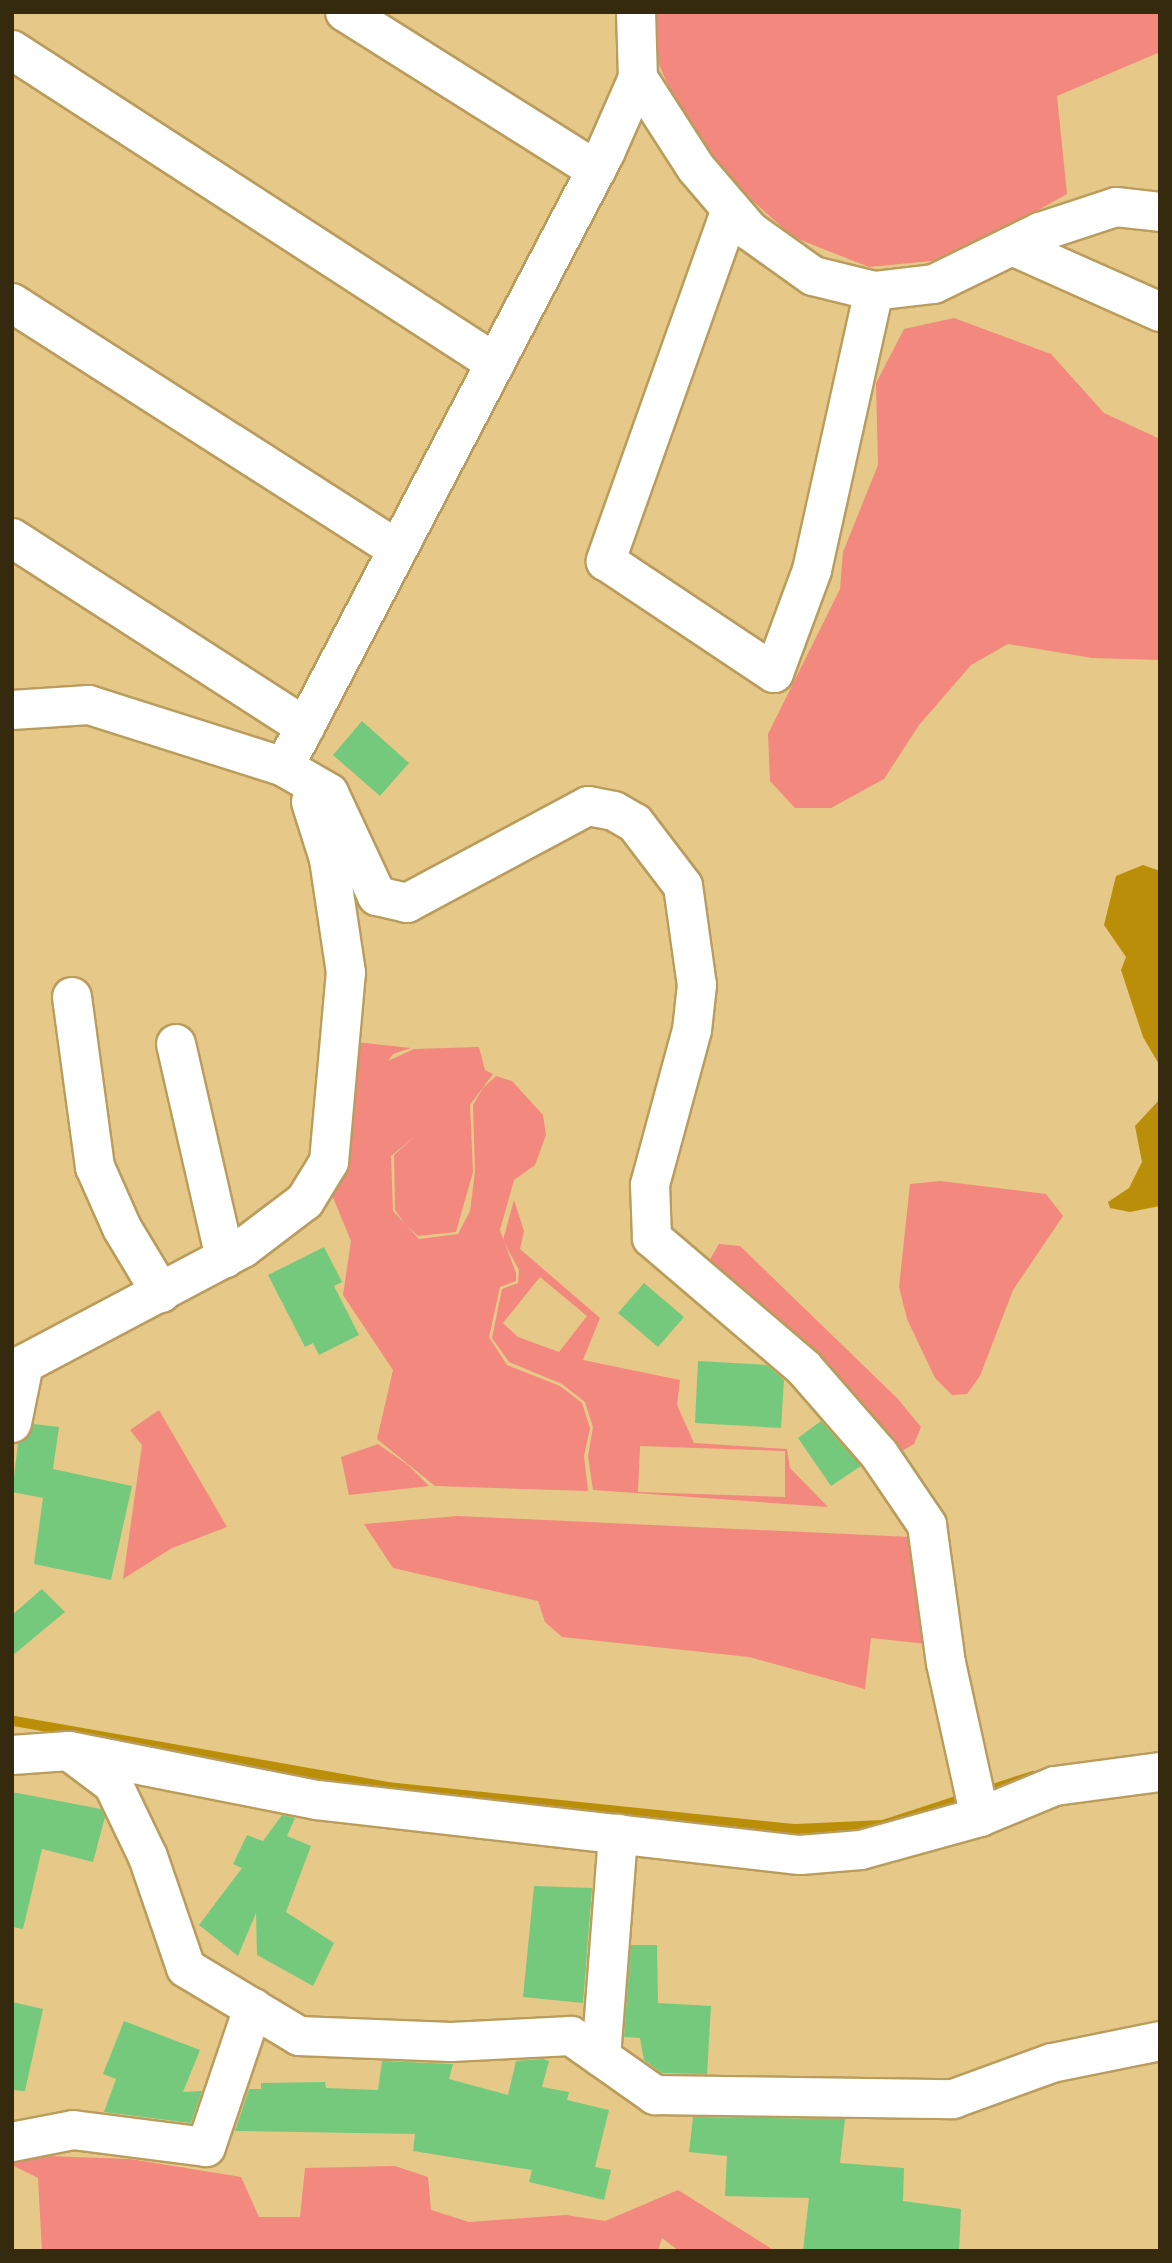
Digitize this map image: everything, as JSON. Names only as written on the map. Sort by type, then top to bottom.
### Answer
[{"type":"street","points":[[345,12],[596,170]]},
{"type":"street","points":[[12,1423],[18,1358],[162,1293],[225,1258],[305,1201],[329,1162],[346,973],[329,859],[294,773],[305,727],[596,170],[638,78],[636,12]]},
{"type":"street","points":[[12,50],[495,363]]},
{"type":"street","points":[[638,78],[695,168],[750,231],[813,276],[874,291],[934,284],[1012,246],[1116,207],[1160,212]]},
{"type":"street","points":[[731,209],[606,561],[774,673],[812,570],[874,291]]},
{"type":"street","points":[[1012,246],[1160,312]]},
{"type":"street","points":[[12,303],[397,549]]},
{"type":"street","points":[[12,538],[305,727]]},
{"type":"street","points":[[12,710],[89,705],[294,773],[330,793],[377,896],[407,903],[588,806],[614,811],[635,823],[673,869],[690,907],[696,985],[692,1030],[650,1185],[652,1238],[804,1368],[879,1454],[927,1525],[946,1662],[977,1801]]},
{"type":"street","points":[[72,997],[95,1167],[122,1228],[162,1293]]},
{"type":"street","points":[[176,1044],[225,1258]]},
{"type":"street","points":[[12,1755],[69,1751],[317,1800],[800,1856],[861,1850],[977,1801],[1055,1786],[1160,1772]]},
{"type":"street","points":[[69,1751],[113,1784],[148,1857],[186,1968],[299,2036],[451,2042],[571,2036],[655,2095],[953,2099],[1052,2063],[1160,2041]]},
{"type":"street","points":[[601,2057],[618,1834]]},
{"type":"street","points":[[12,2142],[73,2130],[206,2147],[253,2008]]},
{"type":"shaded area","points":[[652,12],[1160,12],[1160,52],[1057,96],[1067,194],[951,259],[869,267],[793,237],[744,193],[682,117],[654,53]]},
{"type":"shaded area","points":[[954,318],[1051,354],[1104,413],[1160,439],[1160,660],[1092,658],[1008,644],[971,665],[919,725],[884,779],[831,808],[795,808],[770,781],[768,734],[840,589],[843,552],[878,465],[876,383],[904,329]]},
{"type":"shaded area","points":[[1143,865],[1160,871],[1160,1066],[1143,1037],[1121,970],[1126,957],[1104,925],[1116,876]]},
{"type":"shaded area","points":[[346,1041],[411,1048],[393,1054],[388,1061],[414,1049],[479,1047],[485,1070],[493,1074],[470,1105],[473,1172],[456,1232],[418,1236],[406,1224],[419,1239],[458,1234],[470,1211],[475,1172],[473,1105],[483,1088],[496,1076],[512,1081],[543,1115],[546,1135],[535,1165],[514,1180],[500,1230],[516,1273],[516,1281],[500,1287],[489,1337],[507,1365],[560,1386],[582,1403],[590,1428],[584,1456],[588,1491],[435,1486],[377,1439],[393,1370],[343,1295],[351,1241],[327,1183]],"holes":[[[414,1137],[394,1155],[395,1210],[405,1224],[393,1211],[391,1156]]]},
{"type":"shaded area","points":[[1160,1099],[1160,1206],[1130,1212],[1110,1208],[1108,1202],[1129,1188],[1142,1162],[1135,1126]]},
{"type":"shaded area","points":[[940,1181],[1046,1194],[1063,1216],[1013,1290],[980,1376],[967,1394],[952,1395],[935,1378],[907,1319],[899,1287],[910,1184]]},
{"type":"shaded area","points":[[514,1200],[524,1231],[520,1249],[600,1318],[583,1360],[680,1380],[677,1405],[694,1443],[787,1449],[790,1468],[828,1507],[593,1490],[588,1456],[593,1427],[585,1402],[562,1384],[509,1362],[492,1338],[502,1289],[518,1283],[519,1270],[503,1240]],"holes":[[[540,1277],[587,1316],[559,1352],[518,1337],[503,1323]],[[640,1446],[785,1451],[785,1497],[638,1492]]]},
{"type":"shaded area","points":[[719,1244],[740,1246],[897,1398],[921,1427],[914,1444],[897,1454],[709,1261]]},
{"type":"shaded area","points":[[159,1410],[227,1527],[172,1548],[123,1579],[142,1445],[130,1430]]},
{"type":"shaded area","points":[[378,1444],[408,1465],[429,1486],[349,1495],[341,1457]]},
{"type":"shaded area","points":[[458,1516],[911,1537],[927,1644],[871,1638],[865,1689],[749,1657],[562,1637],[545,1622],[538,1601],[393,1568],[364,1524]]},
{"type":"shaded area","points":[[17,2155],[130,2159],[241,2177],[259,2217],[300,2217],[305,2168],[395,2166],[428,2177],[431,2210],[469,2222],[566,2215],[605,2221],[678,2190],[775,2251],[679,2251],[662,2238],[658,2251],[42,2251],[38,2178],[12,2165]]},
{"type":"building","points":[[362,721],[409,763],[380,796],[333,755]]},
{"type":"building","points":[[324,1247],[342,1282],[334,1286],[359,1335],[319,1355],[313,1343],[305,1347],[268,1275]]},
{"type":"building","points":[[644,1283],[684,1317],[658,1347],[618,1313]]},
{"type":"building","points":[[698,1361],[767,1365],[784,1380],[781,1428],[695,1423]]},
{"type":"building","points":[[821,1421],[861,1466],[831,1486],[798,1438]]},
{"type":"building","points":[[34,1424],[59,1427],[53,1469],[132,1486],[111,1580],[34,1564],[43,1498],[12,1492],[18,1444]]},
{"type":"building","points":[[42,1589],[65,1612],[12,1656],[12,1615]]},
{"type":"building","points":[[12,1792],[101,1809],[105,1817],[93,1862],[42,1849],[23,1929],[12,1927]]},
{"type":"building","points":[[282,1815],[295,1818],[287,1836],[311,1846],[286,1912],[334,1943],[313,1986],[257,1955],[256,1913],[238,1956],[199,1925],[242,1868],[233,1864],[247,1835],[263,1841]]},
{"type":"building","points":[[534,1886],[592,1888],[583,2003],[523,1997]]},
{"type":"building","points":[[631,1945],[657,1945],[658,2003],[711,2006],[707,2074],[662,2073],[644,2060],[640,2038],[624,2037]]},
{"type":"building","points":[[12,2002],[43,2009],[25,2091],[12,2090]]},
{"type":"building","points":[[124,2021],[200,2050],[183,2092],[202,2091],[191,2123],[104,2112],[116,2079],[103,2074]]},
{"type":"building","points":[[382,2061],[453,2064],[449,2079],[508,2095],[516,2061],[549,2061],[542,2087],[569,2092],[567,2100],[609,2110],[595,2167],[611,2170],[604,2200],[529,2182],[532,2170],[413,2151],[415,2134],[235,2131],[249,2089],[261,2089],[261,2083],[325,2082],[326,2088],[378,2090]]},
{"type":"building","points":[[693,2117],[845,2119],[840,2163],[904,2168],[903,2201],[961,2209],[959,2251],[803,2251],[809,2198],[725,2196],[727,2156],[689,2152]]},
{"type":"waterway","points":[[14,1721],[387,1787],[796,1829],[883,1825],[1033,1776]]}]
